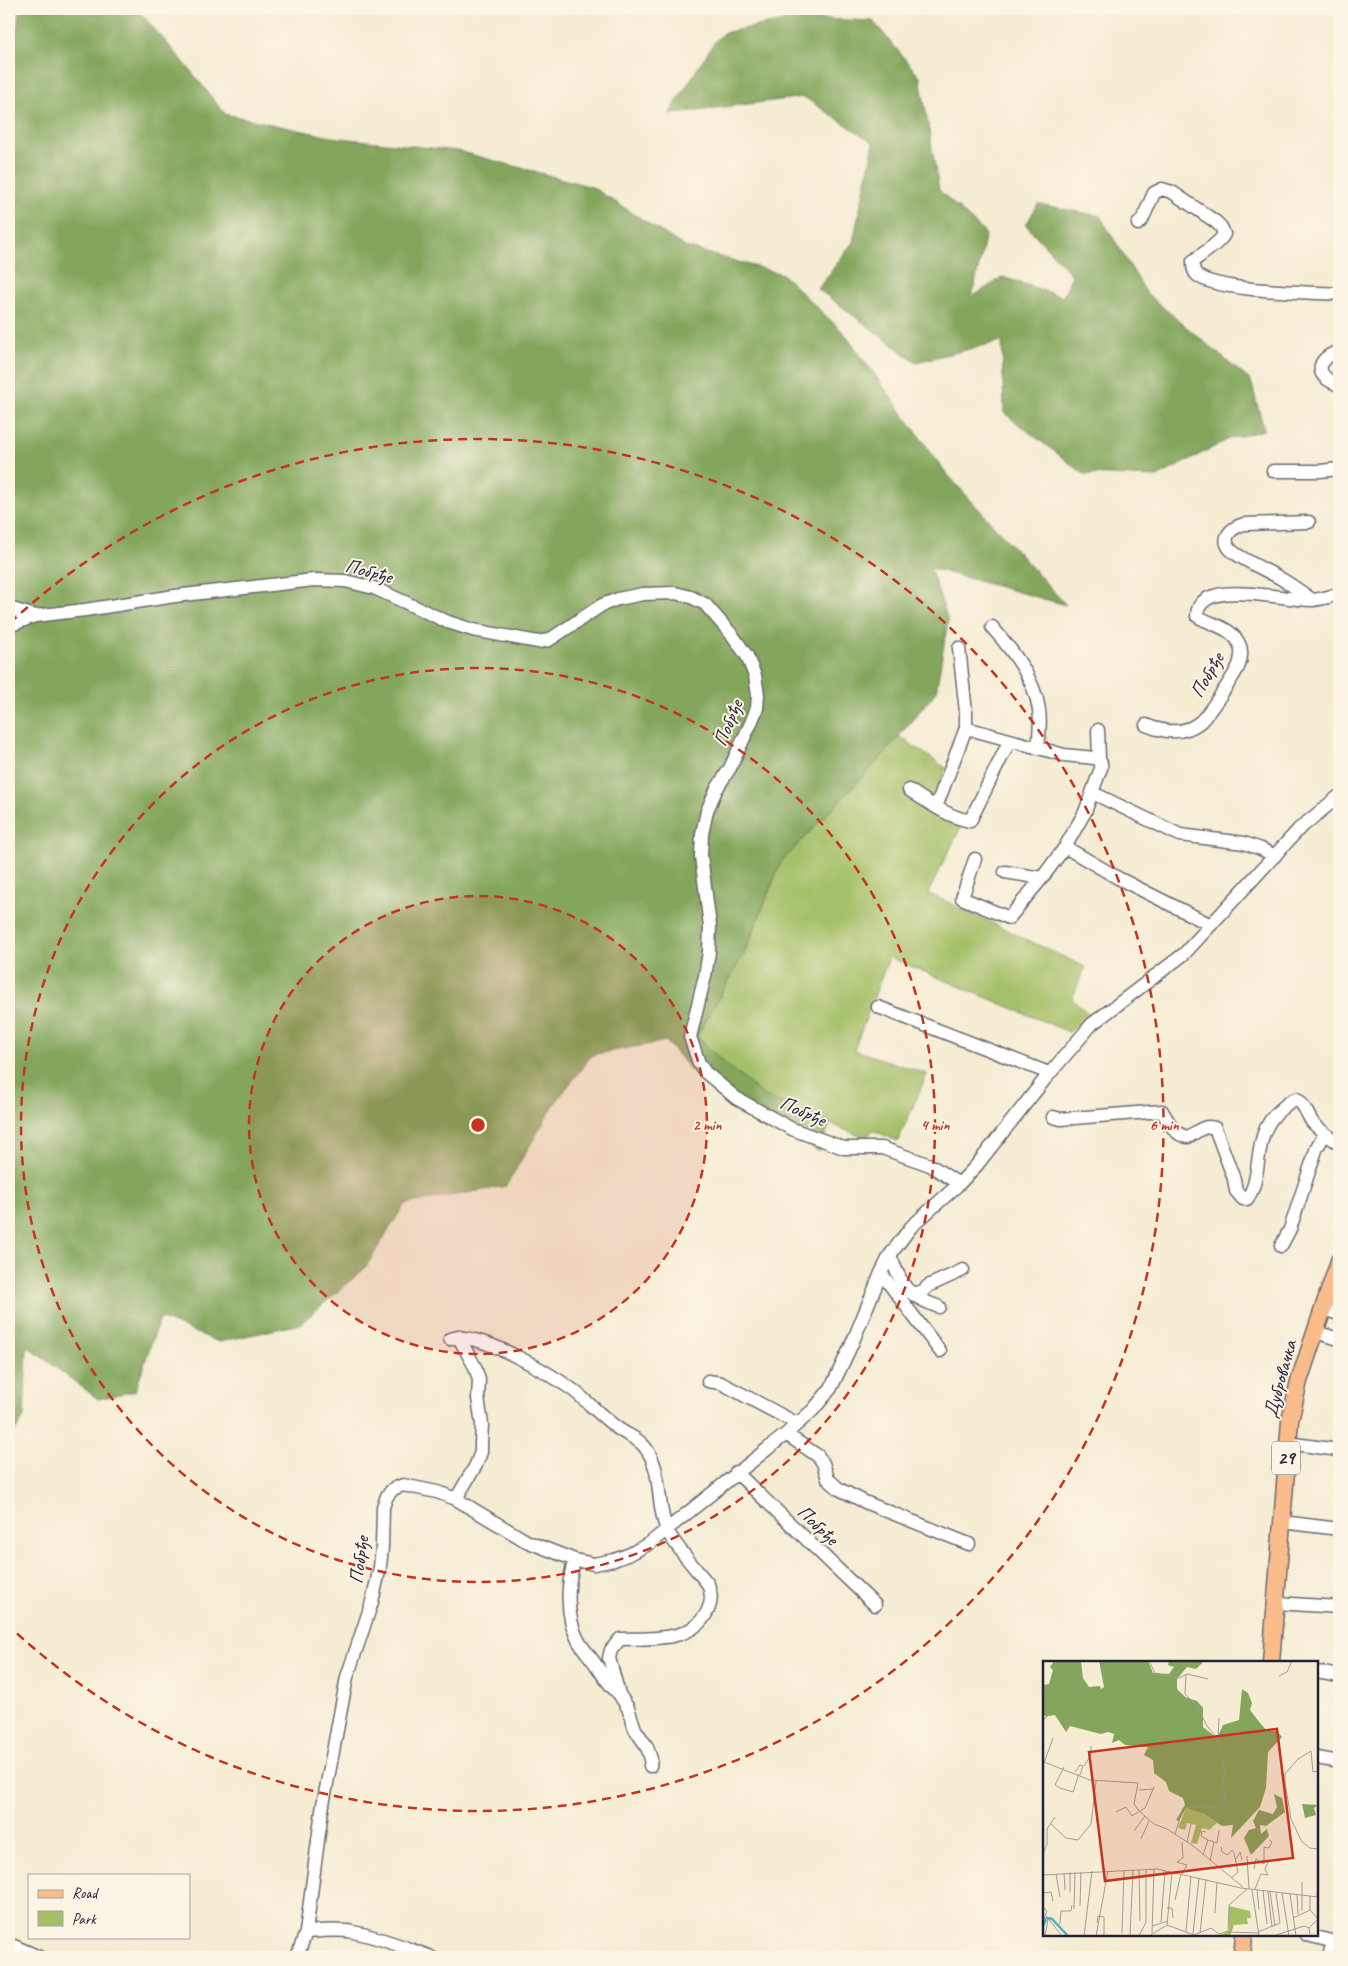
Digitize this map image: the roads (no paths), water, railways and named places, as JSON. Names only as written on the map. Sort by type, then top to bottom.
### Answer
[{"type":"main road","name":"Дубровачка","points":[[1271,1661],[1287,1443],[1292,1408],[1339,1261]]},
{"type":"main road","points":[[1242,1957],[1244,1936]]},
{"type":"street","points":[[1138,224],[1142,220],[1154,193],[1162,189],[1172,192],[1216,222],[1224,234],[1221,240],[1193,261],[1196,274],[1204,279],[1252,290],[1339,294]]},
{"type":"street","points":[[1339,351],[1324,359],[1320,365],[1322,374],[1328,381],[1339,385]]},
{"type":"street","points":[[1273,471],[1339,469]]},
{"type":"street","points":[[1309,522],[1244,524],[1230,531],[1227,543],[1235,553],[1280,578],[1312,600]]},
{"type":"street","name":"Побрђе","points":[[35,616],[175,596],[314,580],[345,581],[374,588],[448,622],[473,630],[538,642],[550,640],[602,605],[618,599],[661,592],[691,597],[705,604],[733,636],[747,656],[755,676],[758,695],[751,723],[707,811],[702,834],[701,856],[710,926],[706,968],[690,1037],[699,1063],[704,1072],[736,1098],[792,1129],[844,1148],[882,1148],[930,1165],[960,1184]]},
{"type":"street","name":"Побрђе","points":[[1146,725],[1156,730],[1171,731],[1185,730],[1200,722],[1209,712],[1239,664],[1240,645],[1225,628],[1197,616],[1197,610],[1201,604],[1211,598],[1226,594],[1272,594],[1312,600],[1339,594]]},
{"type":"street","points":[[9,608],[35,616]]},
{"type":"street","points":[[9,626],[35,616]]},
{"type":"street","points":[[992,626],[1002,638],[1034,688],[1040,711],[1038,748]]},
{"type":"street","points":[[936,807],[966,728],[959,648]]},
{"type":"street","points":[[966,728],[1064,755],[1099,759]]},
{"type":"street","points":[[975,859],[962,898],[1009,918],[1065,847],[1092,793],[1102,764],[1099,759],[1100,742],[1098,730]]},
{"type":"street","points":[[909,790],[936,807],[960,819],[970,821],[1010,740]]},
{"type":"street","points":[[1092,793],[1180,835],[1244,843],[1261,848],[1275,856]]},
{"type":"street","name":"Побрђе","points":[[297,1957],[306,1932],[322,1810],[347,1677],[372,1602],[380,1567],[383,1508],[387,1496],[393,1489],[403,1485],[425,1488],[456,1499],[526,1541],[575,1560],[594,1564],[630,1554],[650,1543],[736,1472],[786,1434],[796,1423],[813,1410],[831,1388],[851,1346],[880,1273],[890,1255],[911,1227],[960,1184],[1049,1073],[1092,1024],[1184,954],[1299,830],[1339,796]]},
{"type":"street","points":[[1065,847],[1126,882],[1211,925]]},
{"type":"street","points":[[1005,872],[1042,878]]},
{"type":"street","points":[[878,1008],[1049,1073]]},
{"type":"street","points":[[1053,1116],[1061,1119],[1162,1111],[1180,1136],[1188,1137],[1210,1126],[1215,1128],[1234,1178],[1236,1191],[1243,1199],[1247,1199],[1252,1188],[1258,1150],[1268,1125],[1276,1113],[1286,1104],[1297,1099],[1301,1102],[1312,1122],[1324,1134],[1339,1143]]},
{"type":"street","points":[[1281,1246],[1290,1229],[1317,1147],[1324,1134]]},
{"type":"street","points":[[890,1255],[902,1285],[923,1301],[939,1307]]},
{"type":"street","points":[[913,1294],[963,1270]]},
{"type":"street","points":[[880,1273],[940,1351]]},
{"type":"street","points":[[1323,1309],[1339,1314]]},
{"type":"street","points":[[1315,1332],[1339,1339]]},
{"type":"street","points":[[456,1499],[476,1465],[482,1444],[478,1398],[479,1380],[475,1367],[454,1338],[494,1346],[546,1372],[573,1391],[616,1427],[644,1445],[657,1473],[663,1517],[667,1530],[708,1584],[712,1594],[712,1602],[702,1621],[685,1633],[674,1636],[620,1639],[611,1650],[609,1658],[619,1694]]},
{"type":"street","points":[[708,1381],[721,1383],[796,1423]]},
{"type":"street","points":[[786,1434],[818,1456],[828,1479],[840,1489],[867,1503],[969,1544]]},
{"type":"street","points":[[1287,1443],[1339,1450]]},
{"type":"street","name":"Побрђе","points":[[736,1472],[875,1605]]},
{"type":"street","points":[[1282,1522],[1339,1529]]},
{"type":"street","points":[[575,1560],[568,1587],[571,1617],[576,1635],[610,1686],[619,1694],[628,1708],[635,1729],[647,1747],[651,1759],[650,1766]]},
{"type":"street","points":[[1276,1603],[1339,1607]]},
{"type":"street","points":[[1318,1672],[1339,1676]]},
{"type":"street","points":[[1318,1758],[1339,1762]]},
{"type":"street","points":[[306,1932],[331,1930],[352,1932],[431,1957]]},
{"type":"street","points":[[1311,1936],[1336,1942],[1329,1957]]},
{"type":"street","points":[[9,1944],[40,1957]]}]
